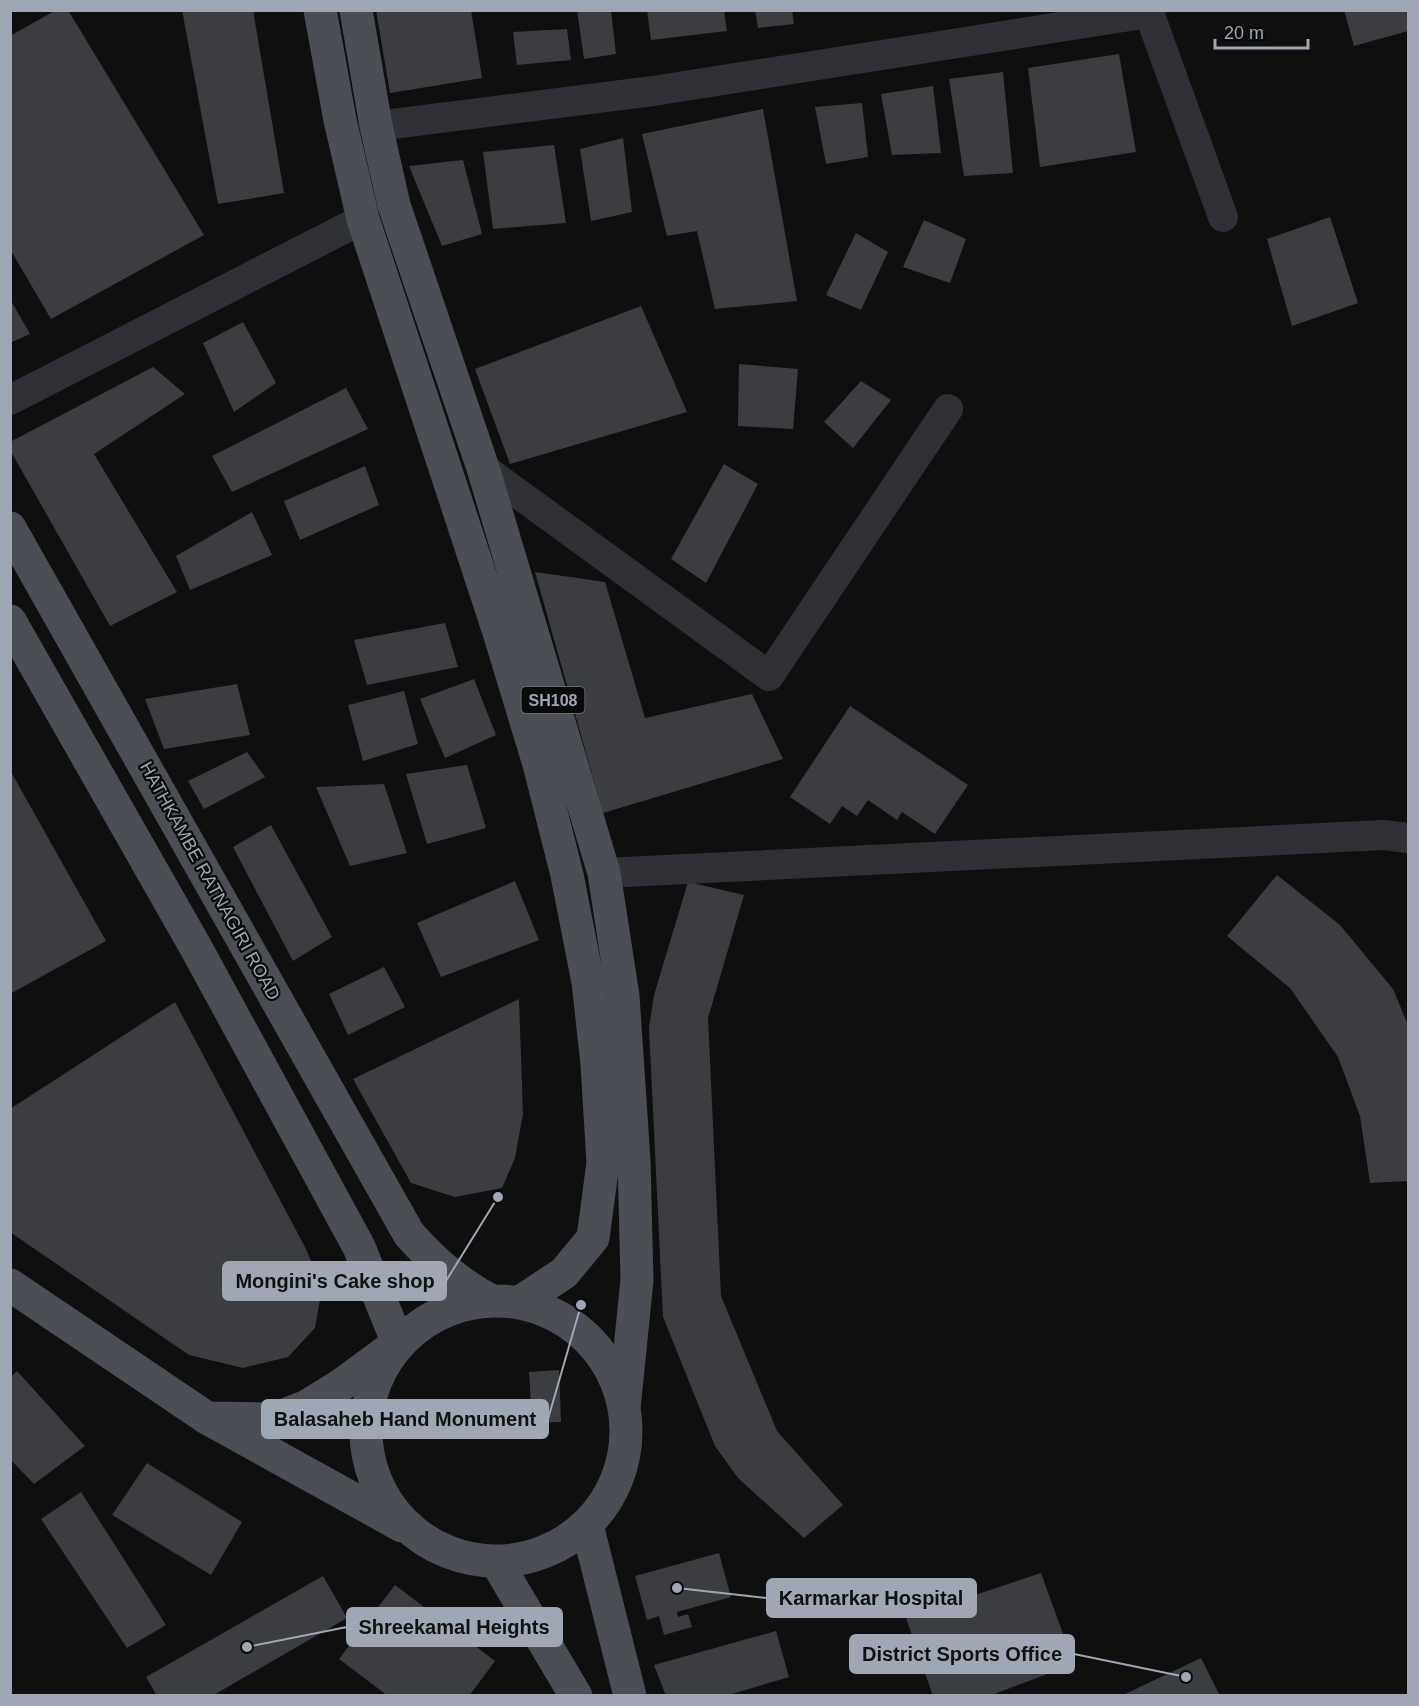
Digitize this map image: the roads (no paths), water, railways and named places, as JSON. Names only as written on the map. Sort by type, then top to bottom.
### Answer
[{"type":"main road","points":[[207,1418],[274,1419],[307,1406],[398,1343],[424,1321],[457,1304],[506,1301],[564,1273],[593,1238],[603,1163],[597,1064],[588,982],[567,874],[539,764],[498,629],[363,219],[340,120],[320,10]]},
{"type":"main road","name":"SH108","points":[[356,10],[376,126],[394,205],[483,468],[604,873],[623,996],[634,1160],[636,1280],[624,1408]]},
{"type":"main road","name":"HATHKAMBE RATNAGIRI ROAD","points":[[10,528],[409,1234],[435,1263],[464,1286],[557,1316],[588,1339],[611,1371],[624,1408]]},
{"type":"main road","points":[[10,621],[195,946],[359,1247],[398,1343]]},
{"type":"main road","points":[[10,1285],[207,1418],[412,1531],[440,1549],[472,1559],[497,1563],[547,1551],[587,1525],[604,1503],[619,1474],[626,1441],[624,1408]]},
{"type":"main road","points":[[398,1343],[376,1378],[366,1419],[366,1430],[369,1461],[385,1499],[412,1531]]},
{"type":"main road","points":[[587,1525],[630,1695]]},
{"type":"main road","points":[[497,1563],[576,1695]]},
{"type":"street","points":[[376,126],[653,92],[1148,12],[1223,217]]},
{"type":"street","points":[[10,400],[363,219]]},
{"type":"street","points":[[483,468],[769,676],[948,409]]},
{"type":"street","points":[[604,873],[1383,835],[1408,838]]},
{"type":"place","name":"Mongini's Cake shop","points":[[498,1197]]},
{"type":"place","name":"Balasaheb Hand Monument","points":[[581,1305]]},
{"type":"place","name":"Karmarkar Hospital","points":[[677,1588]]},
{"type":"place","name":"Shreekamal Heights","points":[[247,1647]]},
{"type":"place","name":"District Sports Office","points":[[1186,1677]]}]
